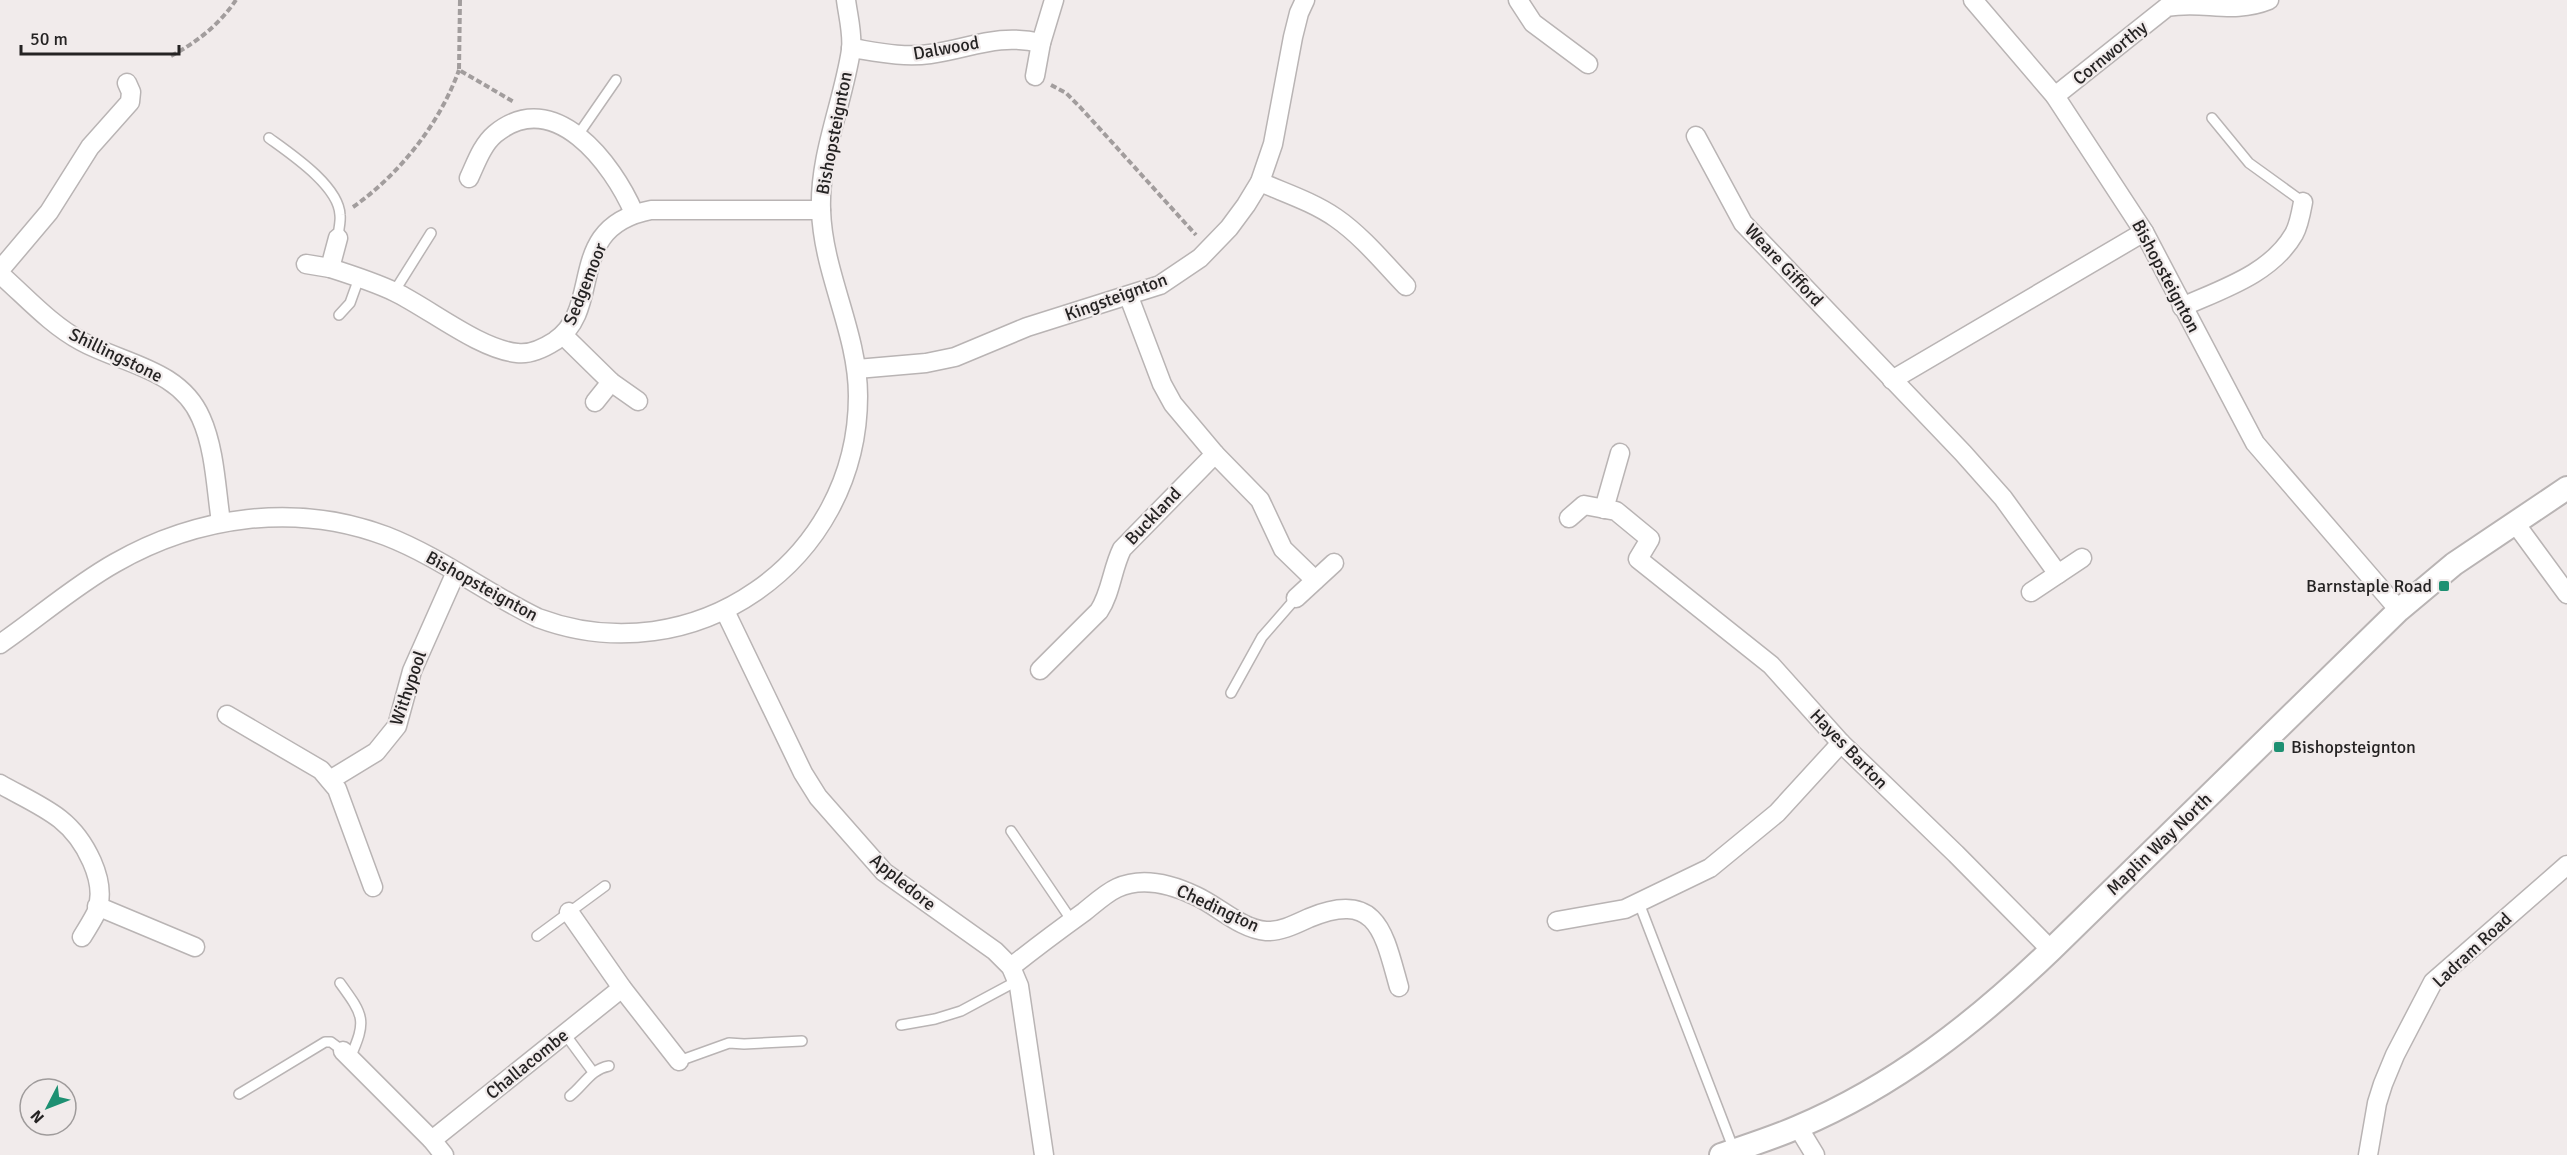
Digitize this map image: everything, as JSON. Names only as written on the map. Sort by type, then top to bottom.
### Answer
[{"type":"street","name":"Bishopsteignton","points":[[0,644],[113,564],[153,543],[222,522],[261,518],[299,518],[348,525],[386,536],[538,618],[556,625],[587,630],[643,632],[674,627],[725,611],[780,574],[817,532],[844,481],[852,452],[858,398],[857,369],[831,271],[821,210],[824,166],[851,48],[846,0]]},
{"type":"street","points":[[1035,76],[1041,43],[1054,0]]},
{"type":"street","name":"Kingsteignton","points":[[857,369],[926,363],[955,357],[1027,327],[1129,297],[1160,285],[1200,258],[1246,205],[1260,182],[1276,135],[1291,48],[1299,12],[1305,0]]},
{"type":"street","points":[[1518,0],[1533,23],[1588,64]]},
{"type":"street","name":"Bishopsteignton","points":[[1973,0],[2055,96],[2144,232],[2255,443],[2399,610]]},
{"type":"street","name":"Cornworthy","points":[[2055,96],[2167,7],[2181,2],[2199,2],[2243,8],[2269,0]]},
{"type":"street","name":"Dalwood","points":[[851,48],[909,56],[1006,38],[1041,43]]},
{"type":"street","name":"Shillingstone","points":[[127,83],[131,92],[130,102],[90,147],[49,212],[0,272],[55,323],[80,341],[159,373],[189,400],[201,418],[209,446],[222,522]]},
{"type":"street","points":[[469,178],[481,153],[494,135],[518,122],[530,119],[542,120],[578,135],[603,158],[634,213],[651,210],[821,210]]},
{"type":"street","name":"Weare Gifford","points":[[1696,136],[1743,223],[1963,453],[2003,498],[2058,574]]},
{"type":"street","points":[[1260,182],[1317,207],[1335,218],[1352,231],[1407,286]]},
{"type":"street","points":[[2182,307],[2251,275],[2270,262],[2283,250],[2295,232],[2304,202]]},
{"type":"street","name":"Sedgemoor","points":[[306,264],[330,268],[394,292],[502,350],[519,354],[538,351],[563,335],[577,310],[590,260],[600,241],[620,220],[634,213]]},
{"type":"street","points":[[1892,380],[2144,232]]},
{"type":"street","points":[[330,268],[338,238]]},
{"type":"street","points":[[1129,297],[1162,384],[1173,404],[1260,500],[1283,549],[1315,580]]},
{"type":"street","points":[[563,335],[611,382],[638,401]]},
{"type":"street","points":[[595,402],[611,382]]},
{"type":"street","name":"Buckland","points":[[1040,670],[1099,611],[1106,601],[1114,564],[1122,549],[1215,453]]},
{"type":"street","points":[[1569,518],[1584,505],[1604,509],[1620,453]]},
{"type":"street","name":"Maplin Way North","points":[[1727,1153],[1798,1127],[1887,1082],[1925,1057],[2007,992],[2399,610],[2454,564],[2567,488]]},
{"type":"street","name":"Hayes Barton","points":[[1604,509],[1616,511],[1650,539],[1638,559],[1771,665],[1840,743],[1956,854],[2051,950]]},
{"type":"street","points":[[2515,523],[2567,594]]},
{"type":"street","points":[[2031,592],[2082,558]]},
{"type":"street","points":[[1296,598],[1334,563]]},
{"type":"street","name":"Withypool","points":[[330,780],[376,752],[397,726],[412,671],[456,572]]},
{"type":"street","name":"Appledore","points":[[725,611],[803,773],[818,797],[884,872],[995,951],[1014,974]]},
{"type":"street","points":[[226,715],[321,770],[330,780],[337,789],[373,887]]},
{"type":"street","points":[[1557,921],[1625,909],[1710,868],[1777,813],[1840,743]]},
{"type":"street","points":[[0,784],[60,819],[85,849],[98,879],[98,906],[82,937]]},
{"type":"street","name":"Ladram Road","points":[[2368,1155],[2377,1103],[2383,1084],[2395,1055],[2433,982],[2567,865]]},
{"type":"street","name":"Chedington","points":[[1014,974],[1072,921],[1118,887],[1146,882],[1174,886],[1205,900],[1249,926],[1266,931],[1286,928],[1324,912],[1349,907],[1369,917],[1383,931],[1400,987]]},
{"type":"street","points":[[98,906],[195,947]]},
{"type":"street","points":[[569,912],[622,988],[679,1061]]},
{"type":"street","points":[[1014,974],[1025,1023],[1044,1155]]},
{"type":"street","name":"Challacombe","points":[[432,1140],[622,988]]},
{"type":"street","points":[[346,1055],[432,1140],[444,1155]]},
{"type":"street","points":[[1798,1127],[1815,1155]]},
{"type":"lane","points":[[578,135],[616,80]]},
{"type":"lane","points":[[2212,118],[2249,163],[2304,202]]},
{"type":"lane","points":[[269,138],[326,184],[340,213],[338,238]]},
{"type":"lane","points":[[394,292],[431,233]]},
{"type":"lane","points":[[339,315],[350,303],[359,278]]},
{"type":"lane","points":[[1231,693],[1262,637],[1296,598]]},
{"type":"lane","points":[[1011,831],[1072,921]]},
{"type":"lane","points":[[537,936],[605,886]]},
{"type":"lane","points":[[1639,903],[1727,1153]]},
{"type":"lane","points":[[901,1025],[935,1019],[961,1011],[1014,974]]},
{"type":"lane","points":[[239,1094],[325,1042],[331,1042],[346,1055],[362,1031],[361,1016],[340,983]]},
{"type":"lane","points":[[565,1034],[593,1072]]},
{"type":"lane","points":[[679,1061],[729,1043],[802,1041]]},
{"type":"lane","points":[[570,1096],[593,1072],[609,1066]]},
{"type":"path","points":[[171,56],[195,43],[213,27],[236,0]]},
{"type":"path","points":[[340,213],[368,197],[397,169],[437,116],[453,87],[459,70],[460,0]]},
{"type":"path","points":[[459,70],[520,105]]},
{"type":"path","points":[[1035,76],[1066,93],[1209,249]]},
{"type":"place","name":"Barnstaple Road","points":[[2444,586]]},
{"type":"place","name":"Bishopsteignton","points":[[2279,747]]}]
